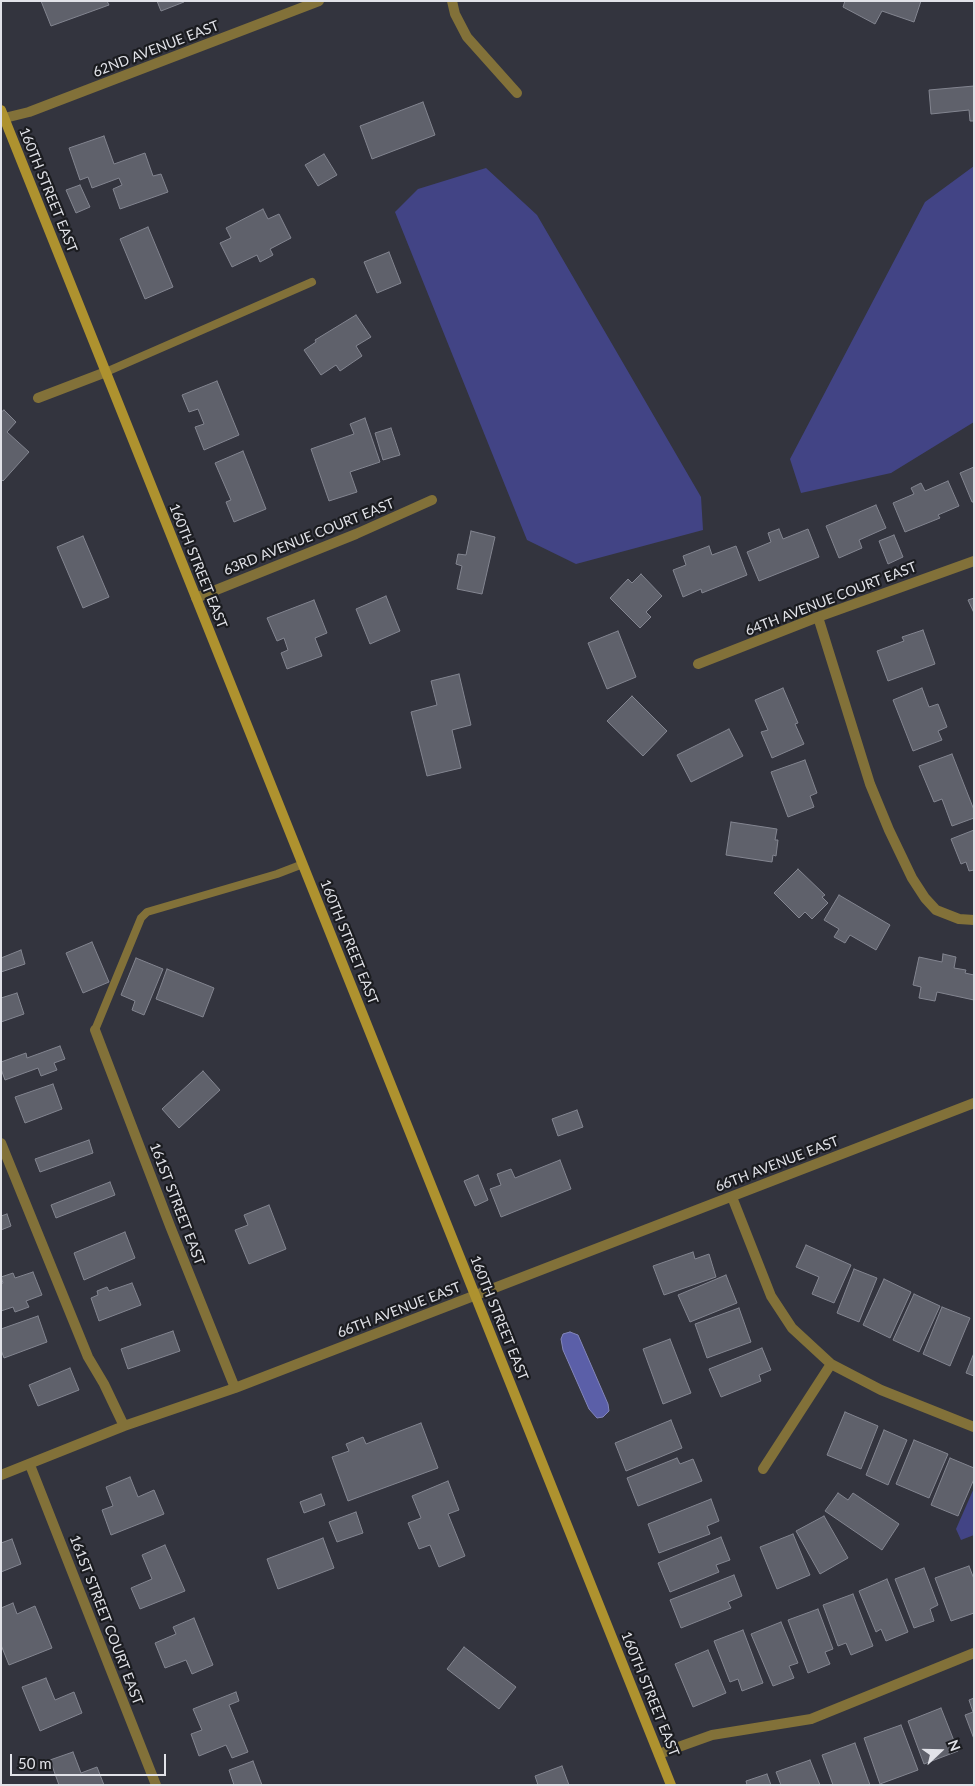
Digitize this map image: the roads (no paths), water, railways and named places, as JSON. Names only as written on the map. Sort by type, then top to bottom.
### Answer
[{"type":"main road","name":"160TH STREET EAST","points":[[2,116],[671,1785]]},
{"type":"street","name":"62ND AVENUE EAST","points":[[2,116],[29,112],[319,1]]},
{"type":"street","points":[[452,1],[455,14],[467,37],[517,92]]},
{"type":"street","points":[[38,398],[106,372]]},
{"type":"street","name":"63RD AVENUE COURT EAST","points":[[196,598],[356,534],[432,500]]},
{"type":"street","name":"64TH AVENUE COURT EAST","points":[[698,664],[818,617],[974,561]]},
{"type":"street","points":[[818,617],[870,784],[912,878],[925,898],[936,910],[959,919],[974,920]]},
{"type":"street","name":"161ST STREET EAST","points":[[96,1030],[170,1226],[235,1388]]},
{"type":"street","name":"66TH AVENUE EAST","points":[[1,1475],[124,1426],[235,1388],[974,1103]]},
{"type":"street","points":[[1,1142],[88,1357],[104,1384],[124,1426]]},
{"type":"street","points":[[732,1196],[771,1296],[792,1328],[831,1364],[880,1390],[974,1427]]},
{"type":"street","points":[[763,1469],[831,1364]]},
{"type":"street","name":"161ST STREET COURT EAST","points":[[30,1465],[156,1785]]},
{"type":"street","points":[[659,1754],[712,1735],[811,1719],[974,1653]]},
{"type":"lane","points":[[106,372],[312,282]]},
{"type":"lane","points":[[96,1030],[141,918],[147,912],[277,874],[303,864]]},
{"type":"water","points":[[570,1332],[578,1335],[608,1404],[609,1411],[603,1417],[597,1418],[589,1409],[563,1350],[561,1339],[563,1334]]}]
